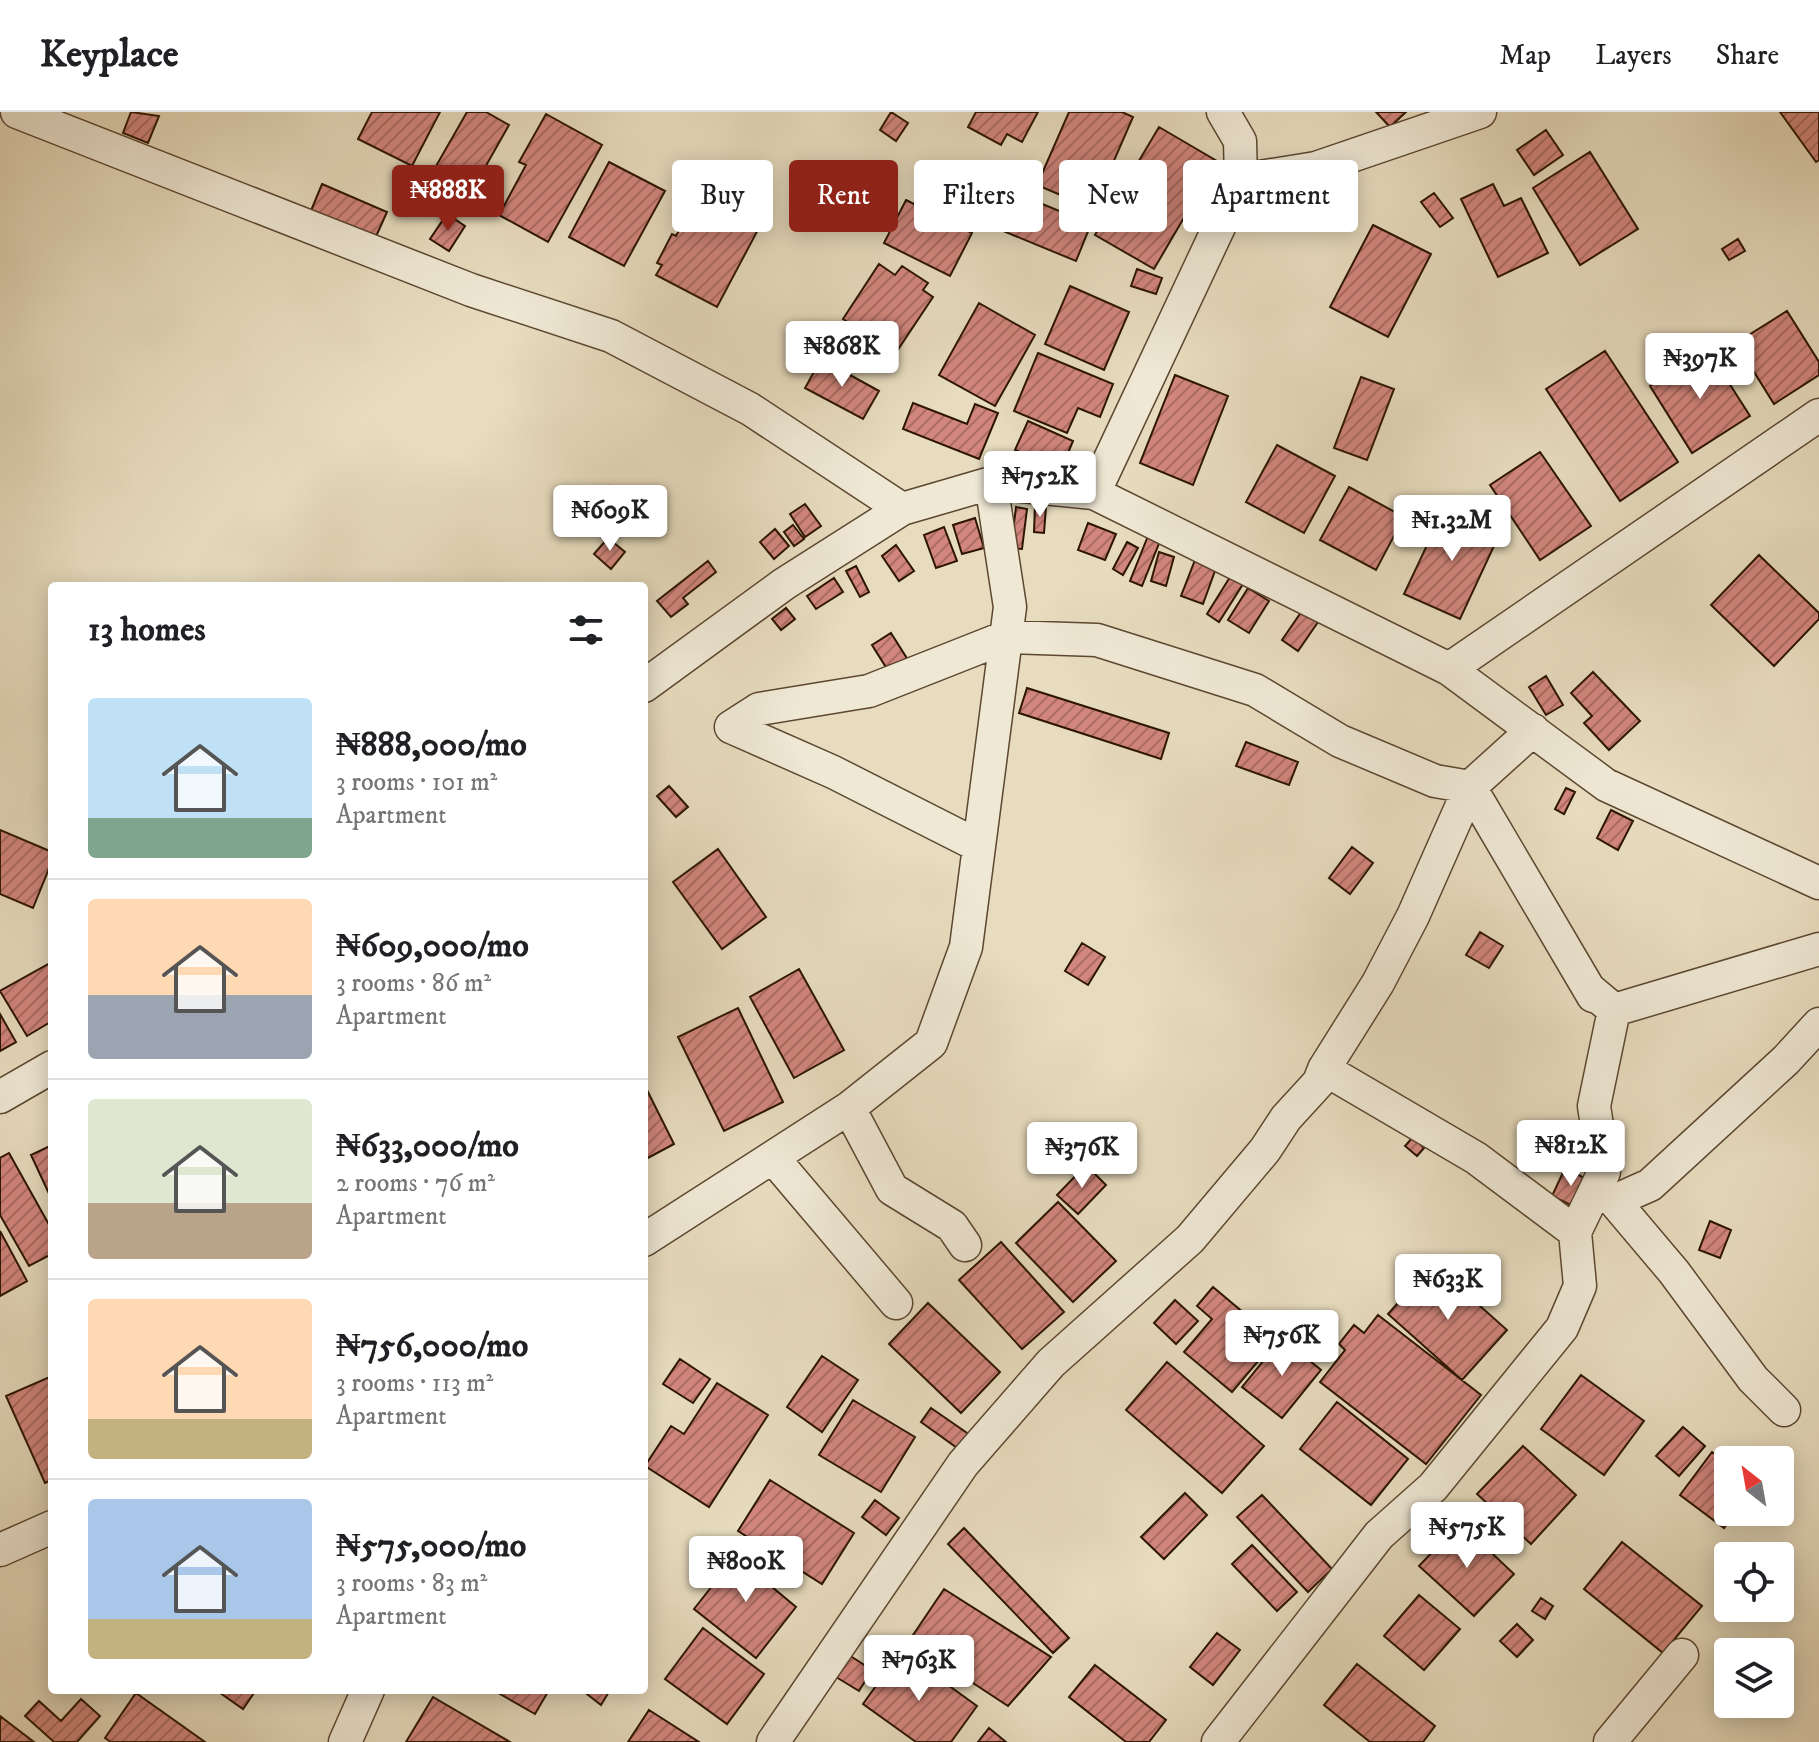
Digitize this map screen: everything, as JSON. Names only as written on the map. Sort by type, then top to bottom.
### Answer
[{"type":"street","points":[[17,112],[471,290],[611,336],[750,409],[902,509]]},
{"type":"street","points":[[1223,112],[1240,141],[1240,160]]},
{"type":"street","points":[[1339,160],[1480,112]]},
{"type":"street","points":[[1094,493],[1217,232]]},
{"type":"street","points":[[1449,669],[1819,415]]},
{"type":"street","points":[[648,1237],[849,1108],[931,1043],[966,947],[1010,607],[991,483]]},
{"type":"street","points":[[648,683],[784,584],[902,509],[991,483],[1094,493],[1449,669],[1606,785],[1819,883]]},
{"type":"street","points":[[979,846],[901,805],[731,727],[759,709],[869,691],[1006,637],[1097,640],[1255,690],[1340,741],[1435,781],[1470,787],[1598,998],[1594,1106],[1604,1172],[1575,1232],[1580,1286],[1562,1328],[1433,1487],[1379,1535],[1218,1742]]},
{"type":"street","points":[[773,1742],[963,1464],[1051,1363],[1190,1239],[1265,1150],[1286,1118],[1319,1082],[1378,983],[1413,916],[1470,787],[1533,730]]},
{"type":"street","points":[[1598,998],[1819,949]]},
{"type":"street","points":[[1784,1410],[1737,1359],[1674,1272],[1614,1201],[1650,1185],[1786,1060],[1819,1024]]},
{"type":"street","points":[[0,1097],[48,1069]]},
{"type":"street","points":[[1324,1069],[1476,1158],[1575,1232]]},
{"type":"street","points":[[849,1108],[892,1189],[952,1226],[965,1245]]},
{"type":"street","points":[[774,1159],[896,1303]]},
{"type":"street","points":[[0,1550],[48,1529]]},
{"type":"street","points":[[1610,1742],[1682,1655]]},
{"type":"street","points":[[345,1742],[366,1694]]},
{"type":"building","points":[[131,112],[159,116],[148,143],[123,133]]},
{"type":"building","points":[[372,112],[440,112],[412,166],[358,139]]},
{"type":"building","points":[[467,112],[486,112],[509,125],[466,201],[428,180]]},
{"type":"building","points":[[891,112],[908,123],[896,141],[880,130]]},
{"type":"building","points":[[976,112],[1038,112],[1022,142],[1007,134],[1001,145],[968,127]]},
{"type":"building","points":[[1069,112],[1122,112],[1133,117],[1114,160],[1059,160],[1059,194],[1043,188],[1043,171]]},
{"type":"building","points":[[1376,112],[1406,112],[1390,127]]},
{"type":"building","points":[[1780,112],[1819,112],[1819,160],[1816,162]]},
{"type":"building","points":[[546,114],[602,145],[548,242],[499,215],[526,165],[519,162]]},
{"type":"building","points":[[1159,127],[1215,160],[1183,160],[1183,219],[1154,269],[1095,235],[1097,232],[1167,232],[1167,160],[1139,160]]},
{"type":"building","points":[[1546,130],[1563,155],[1534,175],[1517,150]]},
{"type":"building","points":[[1590,152],[1638,229],[1580,265],[1533,188]]},
{"type":"building","points":[[609,162],[665,191],[624,266],[569,237]]},
{"type":"building","points":[[322,184],[387,212],[374,241],[310,213]]},
{"type":"building","points":[[1493,184],[1504,206],[1521,198],[1548,253],[1498,277],[1461,199]]},
{"type":"building","points":[[1434,193],[1453,218],[1440,227],[1421,202]]},
{"type":"building","points":[[906,200],[914,204],[914,232],[972,233],[950,276],[884,243],[890,232],[898,232],[898,216]]},
{"type":"building","points":[[1043,204],[1059,211],[1059,232],[1088,232],[1076,261],[1006,232],[1043,232]]},
{"type":"building","points":[[447,214],[465,226],[449,251],[430,239]]},
{"type":"building","points":[[1373,225],[1431,254],[1388,337],[1330,307]]},
{"type":"building","points":[[678,232],[757,232],[717,307],[656,275],[662,265],[657,263],[672,234],[676,236]]},
{"type":"building","points":[[1738,239],[1745,251],[1729,260],[1722,249]]},
{"type":"building","points":[[879,264],[895,275],[902,266],[928,283],[923,290],[933,297],[895,354],[843,319]]},
{"type":"building","points":[[1137,269],[1162,278],[1156,294],[1131,286]]},
{"type":"building","points":[[1070,286],[1129,312],[1104,370],[1045,344]]},
{"type":"building","points":[[979,303],[1035,335],[995,406],[939,375]]},
{"type":"building","points":[[1787,311],[1819,362],[1819,375],[1774,404],[1736,343]]},
{"type":"building","points":[[1708,350],[1750,416],[1692,453],[1650,386]]},
{"type":"building","points":[[1605,351],[1678,462],[1620,501],[1546,389]]},
{"type":"building","points":[[1038,353],[1113,384],[1100,417],[1078,408],[1067,433],[1014,411]]},
{"type":"building","points":[[821,359],[879,391],[863,419],[805,388]]},
{"type":"building","points":[[1175,375],[1228,396],[1193,485],[1140,463]]},
{"type":"building","points":[[1361,377],[1394,389],[1367,460],[1334,448]]},
{"type":"building","points":[[913,403],[967,424],[975,404],[998,413],[979,459],[903,429]]},
{"type":"building","points":[[1028,421],[1073,441],[1061,470],[1015,450]]},
{"type":"building","points":[[1277,445],[1335,476],[1304,533],[1246,502]]},
{"type":"building","points":[[1540,452],[1591,526],[1540,560],[1490,485]]},
{"type":"building","points":[[610,486],[630,502],[605,532],[586,516]]},
{"type":"building","points":[[1349,487],[1404,517],[1376,570],[1320,540]]},
{"type":"building","points":[[805,504],[821,526],[805,537],[790,514]]},
{"type":"building","points":[[1035,506],[1046,507],[1044,533],[1034,532]]},
{"type":"building","points":[[1016,507],[1027,509],[1022,549],[1011,548]]},
{"type":"building","points":[[1445,507],[1500,533],[1460,619],[1404,594]]},
{"type":"building","points":[[975,518],[984,548],[962,554],[953,525]]},
{"type":"building","points":[[1088,523],[1116,534],[1105,560],[1078,550]]},
{"type":"building","points":[[793,525],[804,539],[794,546],[784,532]]},
{"type":"building","points":[[944,527],[957,561],[936,568],[924,535]]},
{"type":"building","points":[[775,529],[789,546],[774,559],[760,542]]},
{"type":"building","points":[[1148,536],[1160,541],[1142,586],[1130,581]]},
{"type":"building","points":[[608,538],[625,552],[611,569],[594,554]]},
{"type":"building","points":[[1127,542],[1138,548],[1123,575],[1113,569]]},
{"type":"building","points":[[896,545],[914,571],[899,581],[882,556]]},
{"type":"building","points":[[1159,552],[1174,557],[1166,586],[1151,581]]},
{"type":"building","points":[[1759,555],[1819,613],[1819,619],[1774,666],[1711,605]]},
{"type":"building","points":[[1195,560],[1216,568],[1203,604],[1181,596]]},
{"type":"building","points":[[708,561],[716,572],[683,598],[688,604],[671,617],[657,601]]},
{"type":"building","points":[[856,566],[869,592],[860,597],[846,571]]},
{"type":"building","points":[[1230,577],[1243,584],[1219,622],[1207,614]]},
{"type":"building","points":[[834,578],[843,592],[816,609],[807,596]]},
{"type":"building","points":[[1248,588],[1269,601],[1249,633],[1228,620]]},
{"type":"building","points":[[786,608],[795,619],[781,630],[772,619]]},
{"type":"building","points":[[1302,611],[1318,622],[1298,651],[1282,640]]},
{"type":"building","points":[[891,633],[908,660],[889,672],[872,645]]},
{"type":"building","points":[[1593,672],[1640,721],[1609,750],[1584,723],[1592,716],[1571,693]]},
{"type":"building","points":[[1546,676],[1563,705],[1546,715],[1529,687]]},
{"type":"building","points":[[1027,688],[1169,733],[1161,759],[1019,713]]},
{"type":"building","points":[[1246,742],[1298,762],[1289,785],[1236,766]]},
{"type":"building","points":[[669,786],[688,807],[676,817],[657,796]]},
{"type":"building","points":[[1566,788],[1575,792],[1564,814],[1555,809]]},
{"type":"building","points":[[1611,810],[1633,821],[1618,850],[1597,838]]},
{"type":"building","points":[[0,830],[48,850],[48,871],[33,908],[0,894]]},
{"type":"building","points":[[1352,847],[1373,863],[1350,894],[1329,878]]},
{"type":"building","points":[[718,849],[766,917],[722,949],[673,882]]},
{"type":"building","points":[[1480,932],[1503,946],[1489,968],[1466,955]]},
{"type":"building","points":[[1082,943],[1105,957],[1088,985],[1065,971]]},
{"type":"building","points":[[48,964],[48,1023],[27,1036],[0,991]]},
{"type":"building","points":[[799,969],[844,1050],[794,1078],[750,997]]},
{"type":"building","points":[[738,1008],[783,1102],[724,1131],[678,1037]]},
{"type":"building","points":[[0,1014],[16,1042],[0,1051]]},
{"type":"building","points":[[648,1092],[674,1144],[648,1158]]},
{"type":"building","points":[[1413,1137],[1424,1148],[1417,1156],[1405,1146]]},
{"type":"building","points":[[48,1147],[48,1191],[31,1155]]},
{"type":"building","points":[[9,1153],[48,1223],[48,1256],[29,1266],[0,1215],[0,1158]]},
{"type":"building","points":[[1086,1165],[1106,1185],[1078,1214],[1057,1195]]},
{"type":"building","points":[[1565,1168],[1590,1181],[1577,1208],[1552,1196]]},
{"type":"building","points":[[1058,1202],[1116,1261],[1073,1302],[1016,1243]]},
{"type":"building","points":[[1710,1221],[1731,1230],[1720,1258],[1699,1250]]},
{"type":"building","points":[[0,1231],[27,1281],[0,1296]]},
{"type":"building","points":[[1001,1242],[1064,1312],[1022,1349],[959,1280]]},
{"type":"building","points":[[1433,1264],[1507,1330],[1462,1380],[1388,1314]]},
{"type":"building","points":[[1213,1287],[1276,1340],[1232,1392],[1184,1352],[1212,1319],[1197,1306]]},
{"type":"building","points":[[1175,1300],[1198,1321],[1176,1344],[1154,1323]]},
{"type":"building","points":[[928,1303],[1000,1372],[961,1413],[889,1344]]},
{"type":"building","points":[[1378,1315],[1481,1395],[1426,1464],[1320,1382],[1345,1350],[1339,1344],[1354,1325],[1364,1333]]},
{"type":"building","points":[[1282,1338],[1321,1370],[1282,1418],[1242,1387]]},
{"type":"building","points":[[822,1356],[858,1380],[822,1432],[787,1407]]},
{"type":"building","points":[[680,1359],[710,1379],[693,1403],[663,1384]]},
{"type":"building","points":[[1167,1362],[1264,1446],[1222,1493],[1126,1410]]},
{"type":"building","points":[[1581,1375],[1644,1421],[1604,1475],[1541,1429]]},
{"type":"building","points":[[48,1378],[48,1482],[45,1483],[6,1396]]},
{"type":"building","points":[[717,1383],[768,1415],[709,1507],[648,1468],[648,1461],[671,1426],[684,1434]]},
{"type":"building","points":[[853,1400],[915,1437],[881,1492],[819,1455]]},
{"type":"building","points":[[1337,1402],[1408,1459],[1371,1505],[1300,1449]]},
{"type":"building","points":[[931,1408],[970,1435],[960,1450],[921,1422]]},
{"type":"building","points":[[1683,1427],[1705,1446],[1679,1476],[1656,1456]]},
{"type":"building","points":[[1523,1446],[1576,1495],[1531,1544],[1477,1494]]},
{"type":"building","points":[[1712,1452],[1714,1453],[1714,1520],[1680,1495]]},
{"type":"building","points":[[770,1480],[854,1533],[822,1584],[738,1531]]},
{"type":"building","points":[[1185,1493],[1207,1515],[1164,1559],[1141,1537]]},
{"type":"building","points":[[1262,1495],[1332,1569],[1308,1592],[1237,1517]]},
{"type":"building","points":[[875,1500],[899,1518],[886,1535],[862,1517]]},
{"type":"building","points":[[1460,1523],[1514,1574],[1474,1616],[1419,1566]]},
{"type":"building","points":[[964,1528],[1069,1638],[1053,1653],[948,1544]]},
{"type":"building","points":[[1622,1542],[1702,1606],[1663,1653],[1584,1589]]},
{"type":"building","points":[[1252,1545],[1297,1592],[1277,1611],[1232,1564]]},
{"type":"building","points":[[743,1547],[769,1567],[760,1577],[796,1607],[756,1658],[694,1609]]},
{"type":"building","points":[[944,1589],[1051,1657],[1008,1706],[909,1641]]},
{"type":"building","points":[[1419,1595],[1460,1629],[1424,1670],[1384,1636]]},
{"type":"building","points":[[1541,1598],[1553,1606],[1545,1619],[1532,1611]]},
{"type":"building","points":[[1517,1624],[1533,1640],[1517,1657],[1500,1641]]},
{"type":"building","points":[[703,1628],[764,1674],[727,1724],[665,1679]]},
{"type":"building","points":[[1217,1633],[1240,1650],[1213,1685],[1190,1667]]},
{"type":"building","points":[[901,1651],[977,1706],[951,1742],[916,1742],[863,1704]]},
{"type":"building","points":[[849,1655],[872,1670],[859,1691],[836,1677]]},
{"type":"building","points":[[1357,1664],[1435,1726],[1423,1742],[1370,1742],[1324,1705]]},
{"type":"building","points":[[1095,1665],[1166,1720],[1149,1742],[1126,1742],[1069,1697]]},
{"type":"building","points":[[137,1694],[205,1742],[111,1742],[105,1738]]},
{"type":"building","points":[[222,1694],[253,1694],[243,1709]]},
{"type":"building","points":[[500,1694],[547,1694],[535,1714]]},
{"type":"building","points":[[587,1694],[608,1694],[601,1705]]},
{"type":"building","points":[[433,1697],[510,1742],[406,1742]]},
{"type":"building","points":[[81,1699],[100,1716],[77,1742],[54,1742],[25,1716],[39,1701],[61,1721]]},
{"type":"building","points":[[649,1710],[699,1742],[628,1742]]},
{"type":"building","points":[[0,1716],[34,1742],[0,1742]]},
{"type":"building","points":[[989,1728],[1006,1742],[978,1742]]}]
